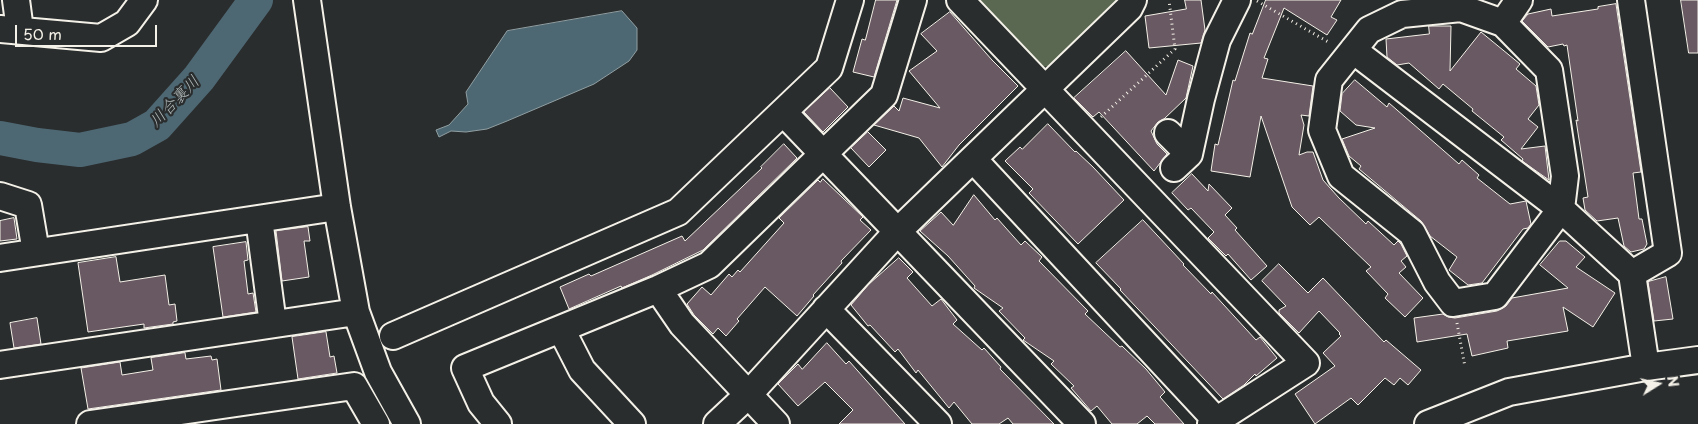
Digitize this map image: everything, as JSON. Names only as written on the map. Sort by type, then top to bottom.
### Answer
[{"type":"street","points":[[16,0],[10,30],[101,38],[125,12],[144,0]]},
{"type":"street","points":[[307,0],[337,207],[356,312],[378,372],[407,424]]},
{"type":"street","points":[[393,336],[678,212],[829,68],[850,0]]},
{"type":"street","points":[[498,424],[481,403],[465,368],[709,265],[884,95],[914,0]]},
{"type":"street","points":[[960,0],[1306,363],[1213,422],[973,160]]},
{"type":"street","points":[[717,424],[748,395],[897,232],[1129,8],[1133,0]]},
{"type":"street","points":[[1168,133],[1182,161],[1217,40],[1236,0]]},
{"type":"street","points":[[1503,23],[1519,0]]},
{"type":"street","points":[[1631,0],[1668,253],[1632,274]]},
{"type":"street","points":[[1460,8],[1503,23],[1549,70],[1565,176],[1561,209],[1495,296],[1453,303],[1437,282],[1412,233],[1341,176],[1322,130],[1329,80],[1369,30],[1402,14],[1460,8]]},
{"type":"street","points":[[1353,50],[1561,209],[1632,274],[1646,367]]},
{"type":"street","points":[[783,112],[1082,424]]},
{"type":"street","points":[[0,196],[28,205],[36,252]]},
{"type":"street","points":[[0,258],[337,207]]},
{"type":"street","points":[[265,218],[273,324]]},
{"type":"street","points":[[658,288],[682,324],[776,424]]},
{"type":"street","points":[[826,309],[938,424]]},
{"type":"street","points":[[0,365],[356,312]]},
{"type":"street","points":[[561,329],[582,370],[632,424]]},
{"type":"street","points":[[1428,424],[1509,392],[1646,367],[1698,360]]},
{"type":"street","points":[[90,424],[148,420],[354,386],[376,424]]},
{"type":"path","points":[[1086,131],[1175,50],[1169,0]]},
{"type":"path","points":[[1256,0],[1342,50],[1353,50]]},
{"type":"path","points":[[1453,303],[1464,367]]},
{"type":"green space","points":[[974,0],[1119,0],[1050,66],[1038,67]]},
{"type":"water","points":[[622,11],[637,28],[637,50],[629,61],[594,84],[487,129],[466,132],[451,131],[439,137],[436,130],[449,125],[468,104],[466,92],[507,31]]},
{"type":"building","points":[[876,0],[897,0],[874,77],[853,72],[862,39],[865,40]]},
{"type":"building","points":[[1185,0],[1201,0],[1205,30],[1201,43],[1149,48],[1145,16],[1186,9]]},
{"type":"building","points":[[1266,0],[1341,0],[1331,17],[1337,20],[1327,35],[1284,8],[1264,58],[1268,59],[1262,78],[1313,86],[1309,116],[1301,115],[1304,125],[1299,155],[1313,152],[1323,180],[1339,198],[1366,224],[1368,221],[1394,245],[1398,241],[1401,244],[1407,256],[1401,261],[1406,267],[1399,273],[1423,298],[1405,317],[1385,298],[1388,294],[1366,271],[1371,267],[1319,217],[1310,225],[1292,207],[1261,116],[1250,177],[1211,171],[1215,144],[1218,145],[1233,80],[1235,81],[1250,33],[1252,34]]},
{"type":"building","points":[[1681,0],[1698,0],[1698,53],[1689,53]]},
{"type":"building","points":[[1616,4],[1641,172],[1633,173],[1639,219],[1642,219],[1647,244],[1644,249],[1631,252],[1624,246],[1618,218],[1597,221],[1585,210],[1583,198],[1588,197],[1567,45],[1548,47],[1522,21],[1528,14],[1551,9],[1552,16],[1598,9],[1598,7]]},
{"type":"building","points":[[950,12],[992,60],[1018,86],[959,145],[942,167],[919,138],[874,125],[894,106],[899,111],[903,98],[940,108],[909,71],[937,51],[921,34]]},
{"type":"building","points":[[1429,26],[1451,26],[1450,71],[1481,32],[1520,64],[1516,69],[1536,86],[1539,105],[1528,119],[1538,127],[1521,149],[1545,146],[1549,180],[1522,161],[1523,159],[1501,140],[1504,137],[1443,84],[1439,89],[1409,63],[1397,65],[1387,57],[1386,39],[1429,34]]},
{"type":"building","points":[[1126,51],[1166,95],[1178,60],[1193,66],[1186,98],[1164,119],[1158,122],[1151,131],[1157,144],[1167,154],[1154,171],[1099,112],[1093,117],[1074,98]]},
{"type":"building","points":[[1355,80],[1387,107],[1389,103],[1459,164],[1462,160],[1479,175],[1477,178],[1510,204],[1526,201],[1531,224],[1528,228],[1523,229],[1482,283],[1468,285],[1449,270],[1457,257],[1430,236],[1421,221],[1359,169],[1361,166],[1349,156],[1342,139],[1375,128],[1356,125],[1340,111],[1342,94]]},
{"type":"building","points":[[830,88],[848,107],[823,132],[804,112]]},
{"type":"building","points":[[1048,124],[1124,200],[1078,244],[1029,193],[1033,189],[1005,161],[1020,147],[1022,149]]},
{"type":"building","points":[[868,132],[886,150],[869,167],[851,148]]},
{"type":"building","points":[[784,144],[797,158],[703,250],[652,275],[622,288],[621,286],[569,309],[560,287],[589,274],[591,276],[682,236],[685,241],[762,168]]},
{"type":"building","points":[[1192,174],[1208,191],[1209,184],[1232,208],[1225,215],[1237,228],[1235,230],[1267,266],[1251,280],[1228,254],[1226,256],[1208,238],[1214,232],[1191,208],[1188,210],[1172,193]]},
{"type":"building","points":[[823,179],[863,217],[860,220],[871,230],[841,261],[842,263],[797,316],[765,287],[737,319],[739,321],[726,336],[718,328],[713,334],[694,315],[687,304],[702,287],[711,295],[729,274],[732,277],[738,270],[740,272],[784,223],[779,218],[818,180],[820,182]]},
{"type":"building","points":[[974,195],[995,220],[997,218],[1021,245],[1025,241],[1042,257],[1039,261],[1088,311],[1085,314],[1146,369],[1165,392],[1160,397],[1184,424],[1155,424],[1147,416],[1137,424],[1112,424],[1097,406],[1091,411],[1071,388],[1074,386],[1051,364],[1054,361],[1023,340],[1025,338],[999,311],[1003,308],[974,288],[975,286],[948,256],[920,231],[941,212],[953,225]]},
{"type":"building","points":[[14,218],[17,239],[0,241],[0,221]]},
{"type":"building","points":[[1143,220],[1211,294],[1212,292],[1256,340],[1260,337],[1277,358],[1256,376],[1255,374],[1244,385],[1223,399],[1096,263]]},
{"type":"building","points":[[308,227],[310,241],[304,241],[309,277],[282,281],[276,231]]},
{"type":"building","points":[[1560,241],[1566,241],[1585,257],[1576,267],[1615,293],[1593,327],[1563,307],[1568,331],[1507,341],[1508,348],[1472,356],[1467,334],[1417,342],[1414,318],[1443,314],[1455,318],[1497,311],[1506,306],[1512,298],[1568,288],[1540,265]]},
{"type":"building","points":[[246,242],[248,260],[244,261],[248,294],[253,293],[256,312],[223,317],[213,247]]},
{"type":"building","points":[[116,257],[120,282],[165,275],[169,305],[175,304],[177,321],[173,322],[173,324],[144,328],[144,324],[88,332],[78,263]]},
{"type":"building","points":[[899,258],[913,272],[907,278],[932,306],[941,299],[957,320],[953,324],[982,350],[984,348],[1001,367],[1000,369],[1054,424],[1013,424],[1008,418],[999,424],[972,424],[954,402],[949,408],[918,370],[916,373],[898,349],[895,352],[870,325],[868,326],[851,305],[868,285]]},
{"type":"building","points":[[1279,264],[1308,293],[1323,278],[1384,342],[1386,340],[1421,370],[1408,385],[1400,378],[1394,385],[1385,378],[1358,405],[1351,398],[1315,424],[1295,394],[1335,366],[1323,353],[1341,336],[1319,311],[1299,333],[1279,313],[1279,310],[1286,306],[1262,281]]},
{"type":"building","points":[[1666,277],[1673,319],[1654,321],[1648,282]]},
{"type":"building","points":[[37,318],[41,344],[14,348],[10,323]]},
{"type":"building","points":[[326,332],[330,357],[334,356],[337,373],[298,379],[292,337]]},
{"type":"building","points":[[827,343],[846,364],[849,361],[905,424],[839,424],[853,410],[825,382],[798,406],[778,384],[798,364],[802,369]]},
{"type":"building","points":[[185,353],[186,359],[211,356],[212,360],[217,359],[221,390],[88,409],[81,368],[120,362],[122,375],[153,370],[151,358]]},
{"type":"waterway","name":"川合裏川","points":[[0,138],[80,150],[132,139],[157,125],[199,78],[256,0]]}]
